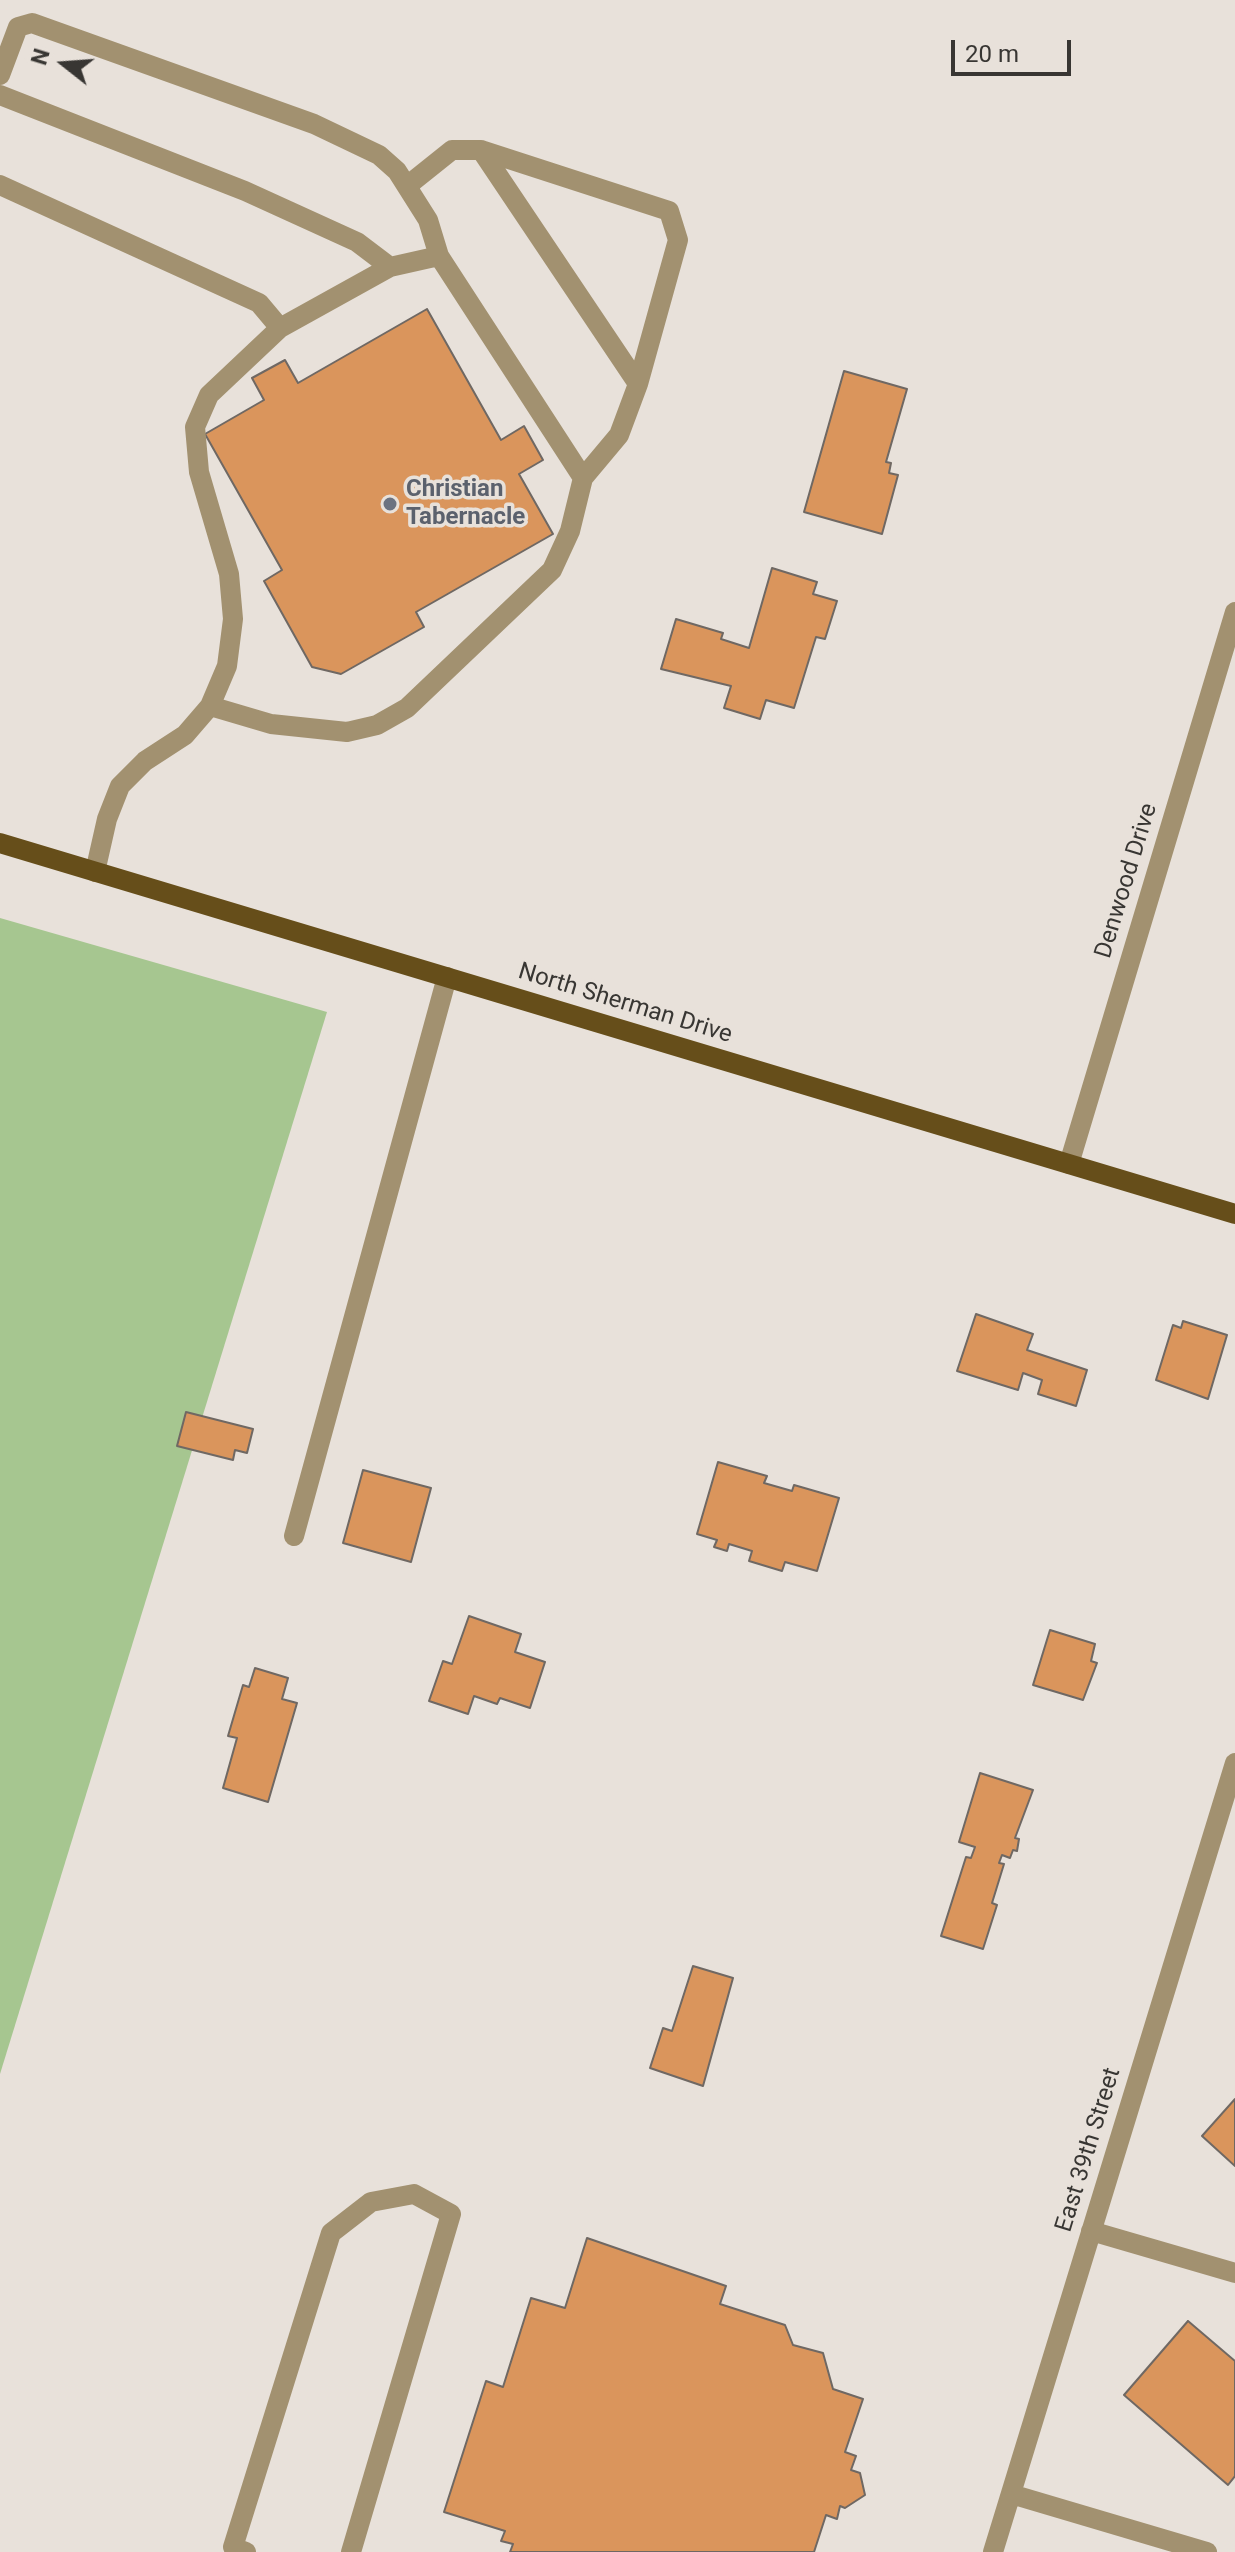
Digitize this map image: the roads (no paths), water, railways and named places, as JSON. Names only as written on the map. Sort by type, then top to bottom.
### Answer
[{"type":"main road","name":"North Sherman Drive","points":[[0,843],[1235,1214]]},
{"type":"street","points":[[0,75],[18,27],[32,23],[335,133],[379,155],[407,186],[428,220],[439,256],[583,478]]},
{"type":"street","points":[[0,95],[245,191],[357,242],[390,267]]},
{"type":"street","points":[[210,706],[271,724],[347,732],[377,725],[407,708],[552,570],[570,531],[583,478],[619,435],[638,384],[678,240],[669,211],[481,150],[452,150],[407,186]]},
{"type":"street","points":[[481,150],[638,384]]},
{"type":"street","points":[[0,185],[259,303],[280,328]]},
{"type":"street","points":[[95,872],[107,819],[120,786],[145,761],[185,735],[210,706],[227,666],[233,619],[229,574],[199,472],[195,427],[209,395],[280,328],[390,267],[439,256]]},
{"type":"street","name":"Denwood Drive","points":[[1069,1164],[1235,612]]},
{"type":"street","points":[[294,1536],[447,977]]},
{"type":"street","name":"East 39th Street","points":[[993,2552],[1235,1763]]},
{"type":"street","points":[[246,2552],[233,2547],[331,2233],[371,2202],[414,2194],[451,2214],[351,2552]]},
{"type":"street","points":[[1091,2231],[1235,2273]]},
{"type":"street","points":[[1011,2494],[1207,2552]]},
{"type":"place","name":"Christian Tabernacle","points":[[390,504]]}]
